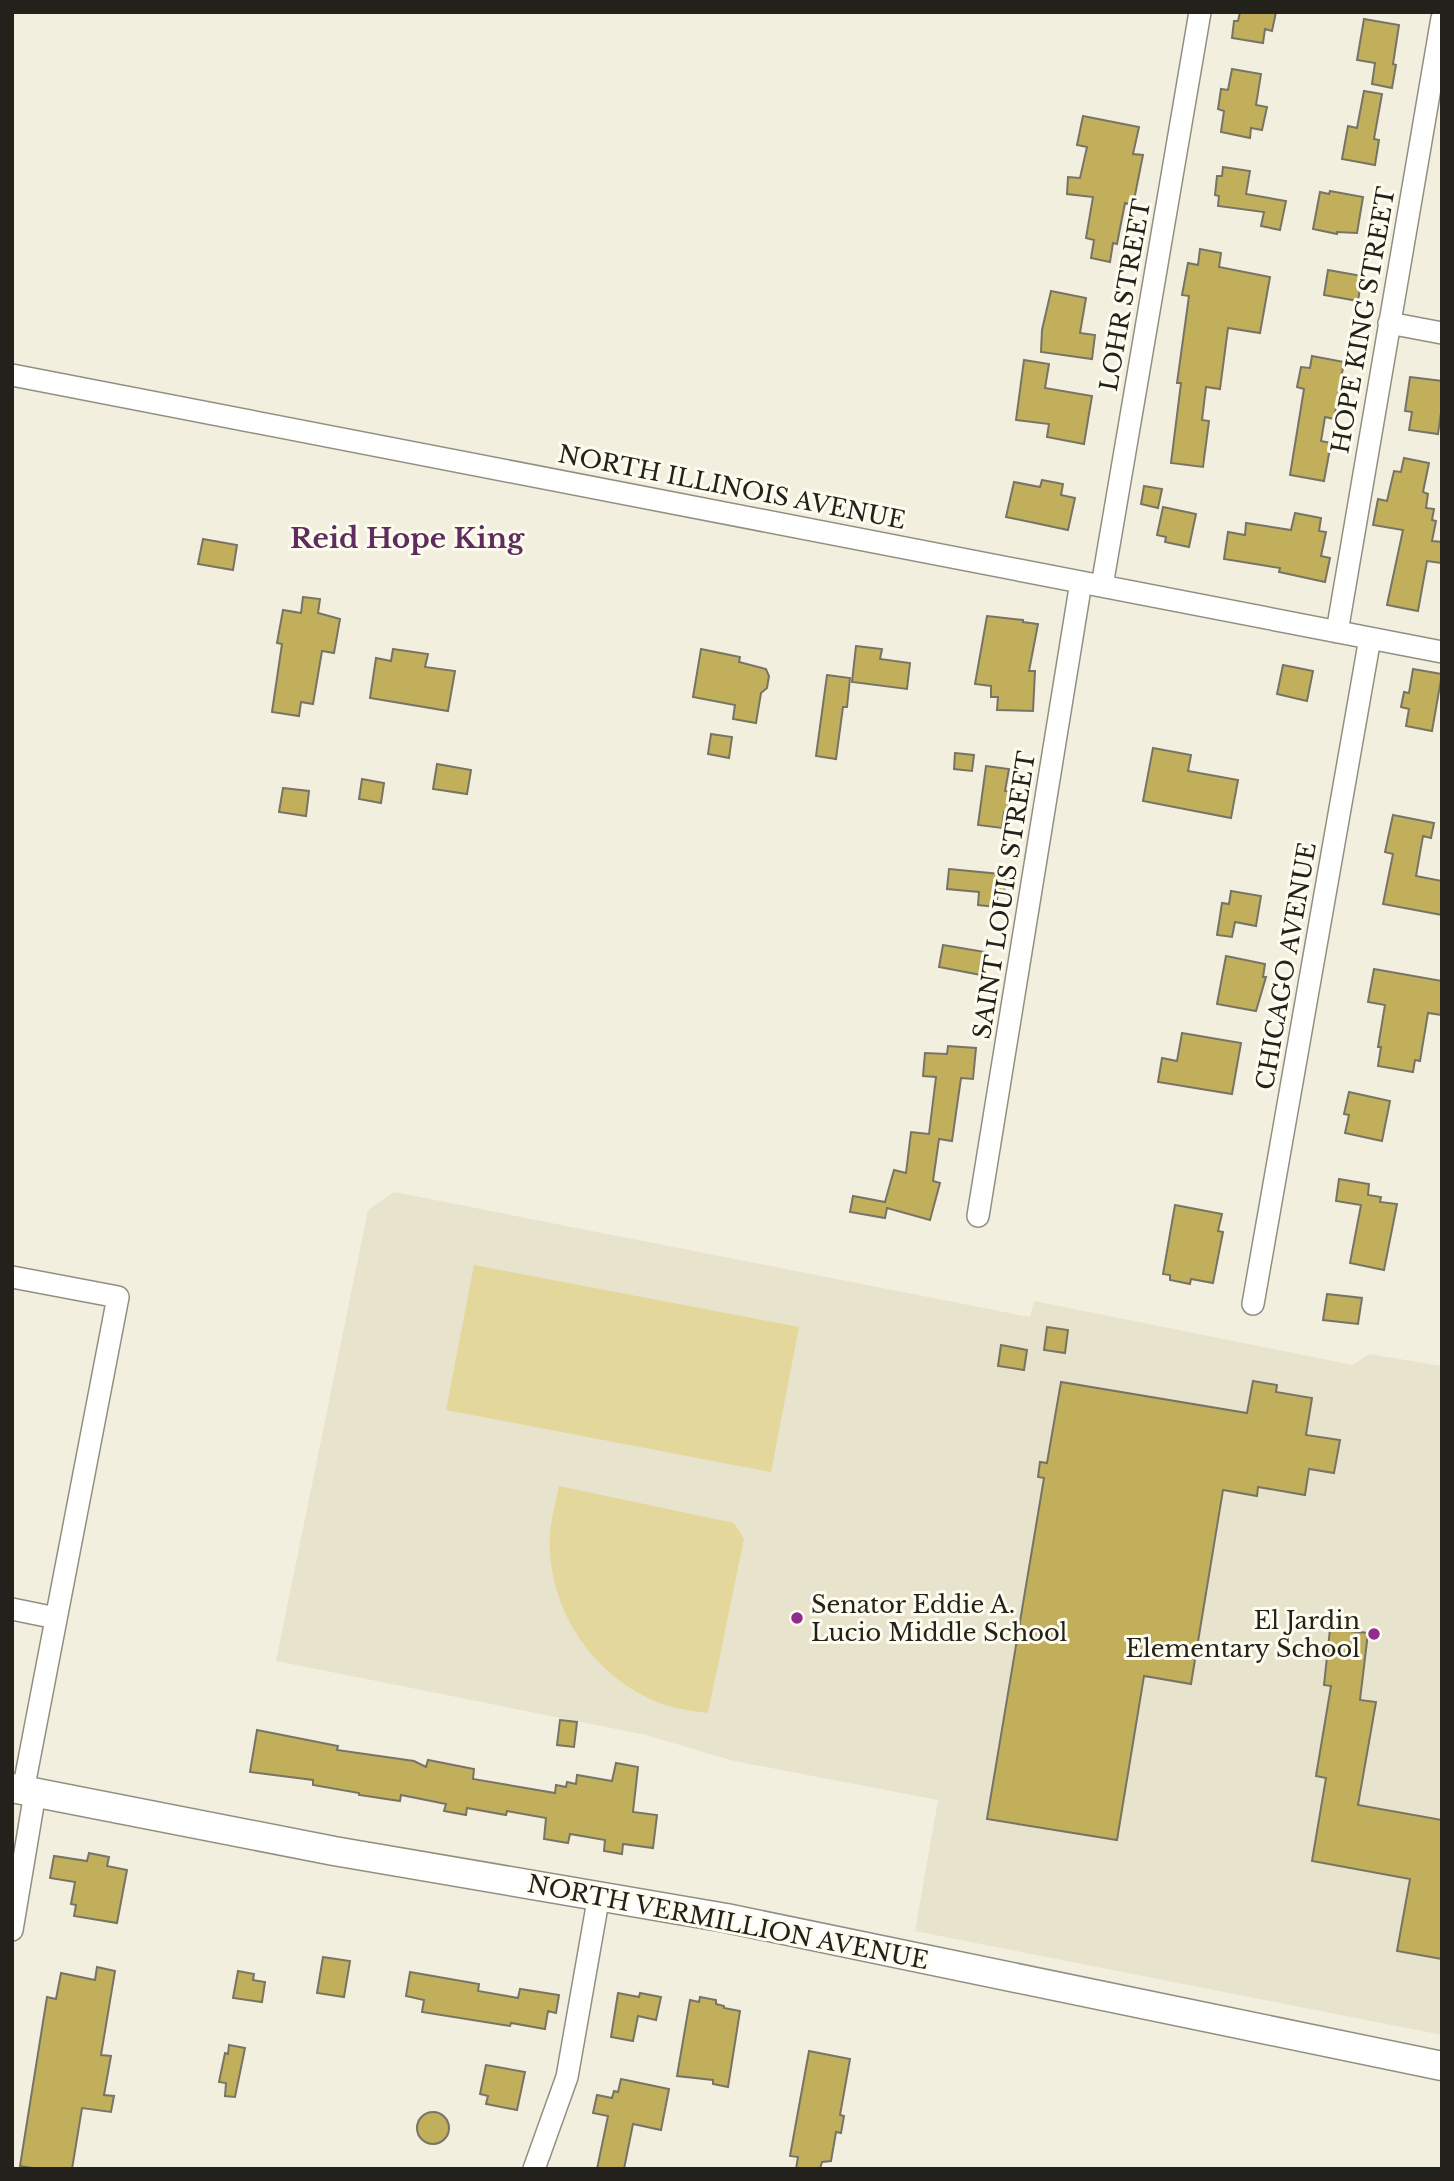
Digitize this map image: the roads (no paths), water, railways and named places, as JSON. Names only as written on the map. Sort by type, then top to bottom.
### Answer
[{"type":"street","name":"LOHR STREET","points":[[1092,584],[1200,12]]},
{"type":"street","name":"HOPE KING STREET","points":[[1337,632],[1442,18]]},
{"type":"street","points":[[1389,323],[1442,333]]},
{"type":"street","name":"NORTH ILLINOIS AVENUE","points":[[12,375],[1442,652]]},
{"type":"street","name":"SAINT LOUIS STREET","points":[[978,1216],[1092,584]]},
{"type":"street","name":"CHICAGO AVENUE","points":[[1253,1304],[1370,638]]},
{"type":"street","points":[[12,1277],[118,1297],[23,1791],[12,1930]]},
{"type":"street","points":[[12,1609],[56,1618]]},
{"type":"street","name":"NORTH VERMILLION AVENUE","points":[[23,1791],[334,1851],[726,1918],[1442,2066]]},
{"type":"street","points":[[534,2169],[567,2077],[599,1895]]},
{"type":"place","name":"Senator Eddie A. Lucio Middle School","points":[[797,1618]]},
{"type":"place","name":"El Jardin Elementary School","points":[[1374,1634]]},
{"type":"district","name":"Reid Hope King","points":[[407,538]]}]
